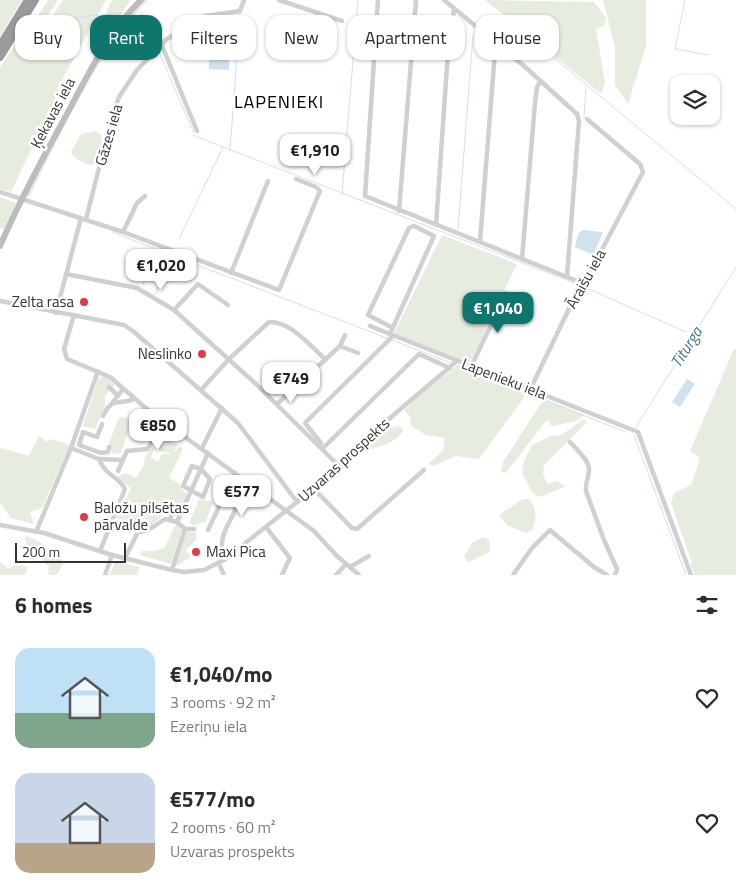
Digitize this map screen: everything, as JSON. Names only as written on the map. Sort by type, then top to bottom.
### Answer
[{"type":"highway","points":[[0,46],[28,0]]},
{"type":"highway","points":[[0,57],[35,0]]},
{"type":"main road","name":"Ķekavas iela","points":[[0,246],[98,56],[114,30],[141,0]]},
{"type":"street","name":"Gāzes iela","points":[[162,43],[205,16],[240,11],[244,0]]},
{"type":"street","points":[[279,0],[342,21]]},
{"type":"street","points":[[378,0],[365,196],[582,283]]},
{"type":"street","points":[[399,211],[416,0]]},
{"type":"street","points":[[444,0],[475,26]]},
{"type":"street","points":[[436,225],[448,52],[454,9]]},
{"type":"street","points":[[162,46],[197,130]]},
{"type":"street","name":"Gāzes iela","points":[[56,313],[112,113],[129,82],[148,60]]},
{"type":"street","points":[[480,242],[494,60]]},
{"type":"street","points":[[516,60],[577,114],[579,121],[567,276]]},
{"type":"street","points":[[522,259],[535,103],[537,87],[541,81]]},
{"type":"street","name":"Āraišu iela","points":[[530,390],[582,283],[642,177],[643,168],[640,164],[587,119]]},
{"type":"street","points":[[0,192],[123,232],[278,290],[320,191],[316,187],[296,179]]},
{"type":"street","points":[[231,273],[268,181]]},
{"type":"street","points":[[123,232],[137,203],[146,196]]},
{"type":"street","points":[[320,443],[304,423],[392,335],[391,328],[434,236],[414,226],[408,230],[368,315],[391,328]]},
{"type":"street","points":[[66,274],[137,288],[174,310],[277,404],[338,465]]},
{"type":"street","points":[[174,310],[198,284],[228,305]]},
{"type":"street","points":[[471,367],[506,293]]},
{"type":"street","points":[[0,301],[124,325],[238,423],[297,502]]},
{"type":"street","points":[[74,315],[64,350],[65,356],[110,378],[148,410],[314,531],[359,575]]},
{"type":"street","points":[[201,390],[262,327],[274,322],[293,330],[324,359]]},
{"type":"street","name":"Lapenieku iela","points":[[370,326],[638,432],[691,575]]},
{"type":"street","points":[[277,404],[340,346],[345,336]]},
{"type":"street","points":[[340,346],[358,353]]},
{"type":"street","points":[[324,447],[419,354],[450,368]]},
{"type":"street","name":"Uzvaras prospekts","points":[[0,524],[36,532],[170,570],[197,572],[219,564],[286,511],[457,361]]},
{"type":"street","points":[[36,532],[71,448],[98,371]]},
{"type":"street","points":[[109,387],[118,396]]},
{"type":"street","points":[[103,416],[123,389]]},
{"type":"street","points":[[113,402],[134,398]]},
{"type":"street","points":[[202,448],[222,408]]},
{"type":"street","points":[[148,410],[145,413],[156,426]]},
{"type":"street","points":[[118,471],[122,460],[131,449],[139,451],[148,448],[160,418]]},
{"type":"street","points":[[102,424],[97,437],[83,432],[79,445],[101,453],[108,452],[109,447]]},
{"type":"street","points":[[170,436],[174,429]]},
{"type":"street","points":[[570,442],[588,465],[589,470],[585,483],[586,491],[617,569],[615,575]]},
{"type":"street","points":[[71,448],[99,459],[122,460]]},
{"type":"street","points":[[92,456],[94,450]]},
{"type":"street","points":[[177,522],[208,453]]},
{"type":"street","points":[[99,459],[104,471],[123,484],[125,489],[100,551]]},
{"type":"street","points":[[194,466],[209,476],[211,482],[205,496],[200,497],[190,491],[185,489],[183,483],[190,467],[194,466]]},
{"type":"street","points":[[314,488],[352,528],[357,529],[424,470]]},
{"type":"street","points":[[208,530],[235,473]]},
{"type":"street","points":[[224,560],[222,543],[225,527],[238,502],[227,487]]},
{"type":"street","points":[[170,519],[174,509]]},
{"type":"street","points":[[125,558],[138,532],[147,531],[161,520],[170,519],[185,529],[194,529]]},
{"type":"street","points":[[266,527],[290,558],[282,575]]},
{"type":"street","points":[[168,575],[185,529]]},
{"type":"street","points":[[513,575],[532,548],[550,530],[594,568],[607,575]]},
{"type":"street","points":[[105,575],[112,555]]},
{"type":"street","points":[[336,575],[348,565],[369,556]]},
{"type":"street","points":[[219,564],[225,575]]},
{"type":"shaded area","points":[[0,0],[22,0],[0,37]]},
{"type":"shaded area","points":[[48,0],[58,0],[49,15],[38,15]]},
{"type":"shaded area","points":[[63,0],[106,0],[98,15],[90,15],[90,29],[80,47],[80,15],[53,15]]},
{"type":"shaded area","points":[[112,0],[131,0],[120,15],[105,15]]},
{"type":"shaded area","points":[[143,0],[148,0],[135,15],[131,15]]},
{"type":"shaded area","points":[[485,0],[594,2],[606,18],[604,26],[596,29],[605,83],[601,94],[559,60],[559,15],[504,15]]},
{"type":"shaded area","points":[[603,0],[646,0],[646,46],[628,104],[615,85],[615,47]]},
{"type":"shaded area","points":[[15,45],[15,60],[73,60],[57,89],[59,90],[11,192],[0,189],[0,68]]},
{"type":"shaded area","points":[[102,60],[67,121],[28,199],[27,196],[53,145],[94,70]]},
{"type":"shaded area","points":[[96,131],[102,136],[97,164],[86,164],[76,158],[71,152],[81,134]]},
{"type":"shaded area","points":[[0,197],[16,203],[4,229],[0,228]]},
{"type":"shaded area","points":[[442,235],[517,264],[500,299],[495,303],[480,344],[469,363],[394,333]]},
{"type":"shaded area","points":[[734,349],[736,350],[736,575],[696,575],[671,503],[674,493],[691,485],[700,458],[690,451]]},
{"type":"shaded area","points":[[458,365],[528,392],[479,459],[456,456],[434,466],[430,465],[429,463],[443,451],[445,438],[426,435],[411,426],[410,417],[404,410],[429,387]]},
{"type":"shaded area","points":[[104,375],[115,385],[105,396],[105,406],[95,429],[83,426],[98,379]]},
{"type":"shaded area","points":[[544,399],[585,415],[576,421],[553,426],[549,424],[550,420],[545,422],[508,470],[505,473],[501,472],[503,462]]},
{"type":"shaded area","points":[[119,417],[129,418],[132,422],[120,454],[112,453],[109,443]]},
{"type":"shaded area","points":[[584,419],[587,422],[544,465],[543,474],[547,484],[557,481],[566,486],[540,497],[532,492],[522,473],[524,461],[532,445],[551,436],[561,435]]},
{"type":"shaded area","points":[[400,426],[403,431],[393,441],[357,456],[354,455],[385,429]]},
{"type":"shaded area","points":[[166,434],[174,438],[172,442],[178,445],[173,454],[180,446],[183,449],[169,478],[180,484],[182,490],[187,494],[177,517],[164,514],[149,528],[133,527],[117,518],[131,488],[117,477],[125,473],[136,478],[144,465],[145,457],[151,447],[154,449],[151,458],[158,462],[162,454],[172,454],[158,450]]},
{"type":"shaded area","points":[[39,436],[47,442],[52,439],[70,445],[42,508],[30,512],[34,524],[11,518],[0,502],[0,451],[1,448],[29,456]]},
{"type":"shaded area","points":[[199,499],[213,502],[206,521],[192,526],[190,521]]},
{"type":"shaded area","points":[[523,499],[528,499],[535,510],[532,530],[526,533],[507,525],[499,515]]},
{"type":"shaded area","points":[[176,524],[182,530],[171,564],[140,555],[142,551],[155,551],[165,547]]},
{"type":"shaded area","points":[[186,532],[196,532],[196,540],[186,550],[191,557],[178,565],[176,564]]},
{"type":"shaded area","points":[[27,536],[41,543],[64,562],[57,575],[48,575],[49,566],[28,546],[24,538]]},
{"type":"shaded area","points":[[483,537],[489,540],[490,552],[468,562],[464,557],[472,543]]},
{"type":"shaded area","points":[[0,562],[8,568],[20,565],[27,567],[26,573],[22,575],[0,575]]},
{"type":"shaded area","points":[[115,562],[140,567],[137,575],[110,575]]},
{"type":"water","points":[[209,60],[229,60],[229,70],[209,69]]},
{"type":"water","points":[[583,230],[603,232],[593,255],[575,247],[578,234]]},
{"type":"water","points":[[687,379],[695,384],[680,407],[672,402]]},
{"type":"waterway","points":[[342,194],[358,0]]},
{"type":"waterway","points":[[685,0],[675,49],[709,55]]},
{"type":"waterway","points":[[103,15],[124,13]]},
{"type":"waterway","points":[[230,150],[240,14]]},
{"type":"waterway","points":[[80,17],[90,16]]},
{"type":"waterway","points":[[458,229],[473,35]]},
{"type":"waterway","points":[[162,59],[195,136],[223,147]]},
{"type":"waterway","points":[[556,60],[736,209]]},
{"type":"waterway","points":[[584,118],[586,86]]},
{"type":"waterway","points":[[179,239],[223,147],[577,284]]},
{"type":"waterway","points":[[112,232],[389,339]]},
{"type":"waterway","points":[[143,285],[156,250]]},
{"type":"waterway","points":[[155,294],[176,258]]},
{"type":"waterway","name":"Titurga","points":[[636,427],[736,267]]},
{"type":"waterway","points":[[584,287],[686,332]]},
{"type":"waterway","points":[[392,340],[451,363]]},
{"type":"waterway","points":[[457,366],[626,432]]},
{"type":"waterway","name":"Titurga","points":[[634,435],[686,575]]},
{"type":"waterway","points":[[691,563],[696,575]]},
{"type":"place","name":"Zelta rasa","points":[[84,302]]},
{"type":"place","name":"Neslinko","points":[[202,354]]},
{"type":"place","name":"Baložu pilsētas pārvalde","points":[[84,517]]},
{"type":"place","name":"Maxi Pica","points":[[196,552]]},
{"type":"district","name":"LAPENIEKI","points":[[279,102]]}]
